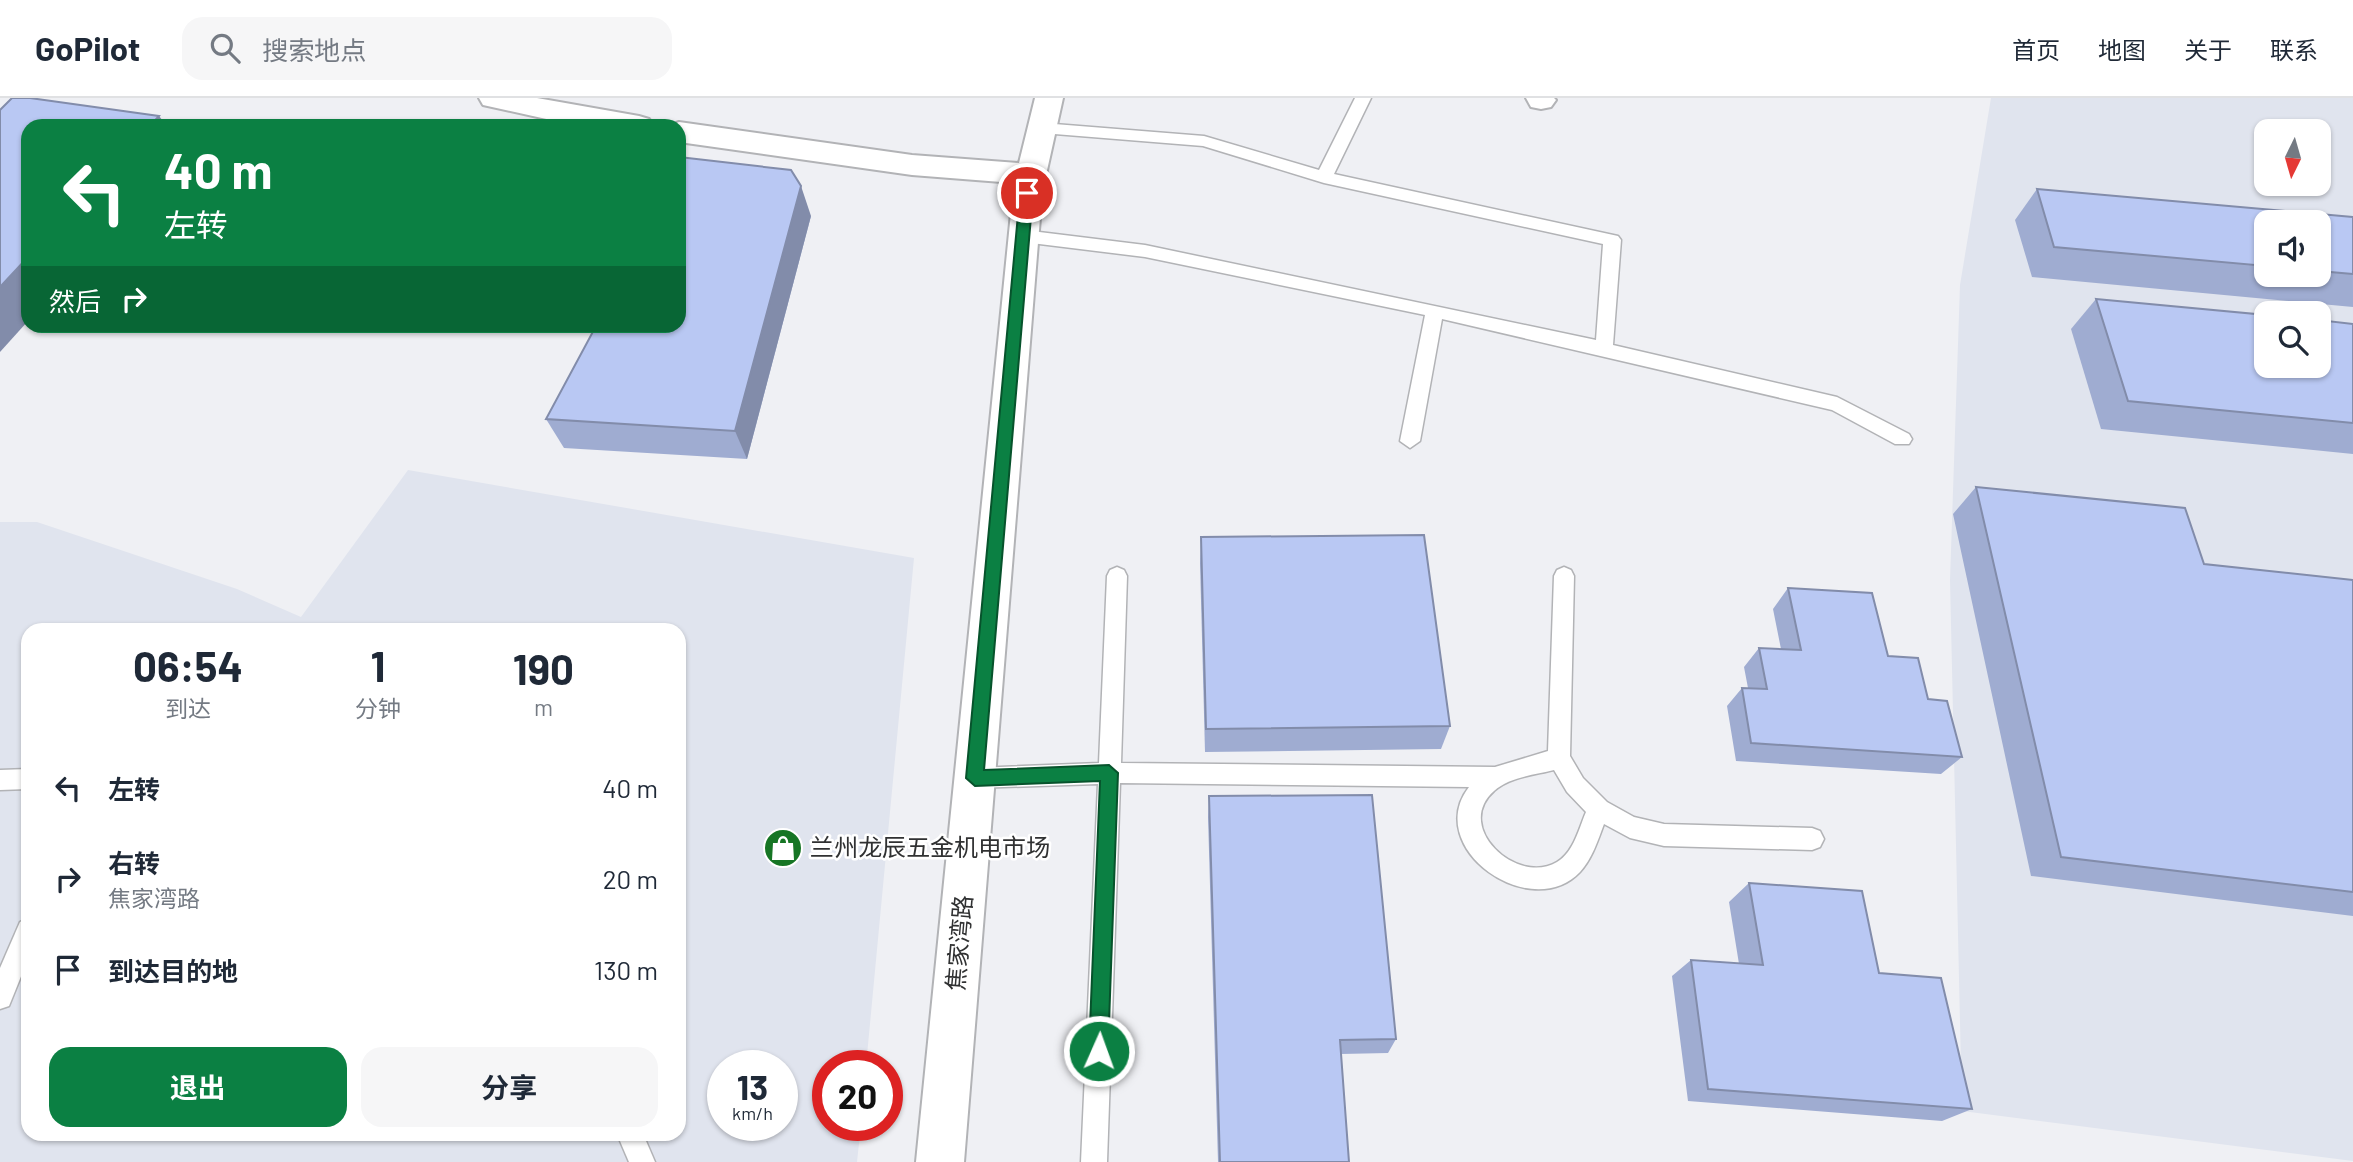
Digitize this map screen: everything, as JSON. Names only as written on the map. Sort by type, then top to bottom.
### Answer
[{"type":"street","points":[[493,98],[592,119]]},
{"type":"street","name":"焦家湾路","points":[[940,1162],[1023,236],[1031,174],[1046,113]]},
{"type":"street","points":[[686,133],[912,165],[1031,174]]},
{"type":"lane","points":[[1324,177],[1363,98]]},
{"type":"lane","points":[[1046,113],[1204,141],[1324,177],[1612,240],[1604,349]]},
{"type":"lane","points":[[1023,236],[1145,251],[1604,349],[1837,404],[1902,439]]},
{"type":"lane","points":[[1410,441],[1435,311]]},
{"type":"lane","points":[[1094,1162],[1117,576]]},
{"type":"lane","points":[[1564,576],[1559,758],[1575,785],[1599,809],[1630,827],[1664,835],[1812,839]]},
{"type":"lane","points":[[975,778],[1109,773],[1495,777],[1559,758]]},
{"type":"lane","points":[[1495,777],[1481,787],[1472,801],[1469,818],[1472,835],[1481,852],[1495,866],[1512,875],[1542,878],[1567,869],[1578,856],[1599,809]]},
{"type":"lane","points":[[0,780],[21,779]]},
{"type":"lane","points":[[0,997],[21,947]]},
{"type":"lane","points":[[633,1141],[642,1162]]},
{"type":"shaded area","points":[[1991,98],[2353,98],[2353,1161],[1962,1111],[1950,580],[1960,285]]},
{"type":"shaded area","name":"兰州龙辰五金机电市场","points":[[408,470],[914,558],[868,1050],[812,1050],[812,1141],[859,1141],[857,1162],[0,1162],[0,522],[37,522],[237,589],[301,617]]},
{"type":"building","points":[[12,98],[30,98],[159,116],[156,119],[21,119],[21,264],[0,287],[0,110]]},
{"type":"building","points":[[686,158],[791,170],[801,186],[735,431],[546,419],[592,333],[686,333]]},
{"type":"building","points":[[2037,189],[2274,210],[2254,210],[2254,265],[2054,247]]},
{"type":"building","points":[[2331,215],[2353,217],[2353,274],[2331,272]]},
{"type":"building","points":[[2096,299],[2254,314],[2254,378],[2331,378],[2331,321],[2353,324],[2353,423],[2128,401]]},
{"type":"building","points":[[1976,487],[2185,508],[2204,564],[2353,580],[2353,892],[2061,857]]},
{"type":"building","points":[[1424,535],[1450,726],[1206,729],[1201,537]]},
{"type":"building","points":[[1788,588],[1872,593],[1888,656],[1918,658],[1928,699],[1947,701],[1962,757],[1751,743],[1742,688],[1767,689],[1759,648],[1801,650]]},
{"type":"building","points":[[1372,795],[1396,1039],[1340,1040],[1349,1162],[1220,1162],[1209,796]]},
{"type":"building","points":[[1749,883],[1862,891],[1879,973],[1941,978],[1972,1109],[1708,1089],[1691,960],[1763,965]]},
{"type":"place","name":"兰州龙辰五金机电市场","points":[[783,848]]},
{"type":"route","points":[[1027,193],[975,778],[1109,773],[1099,1051]]}]
